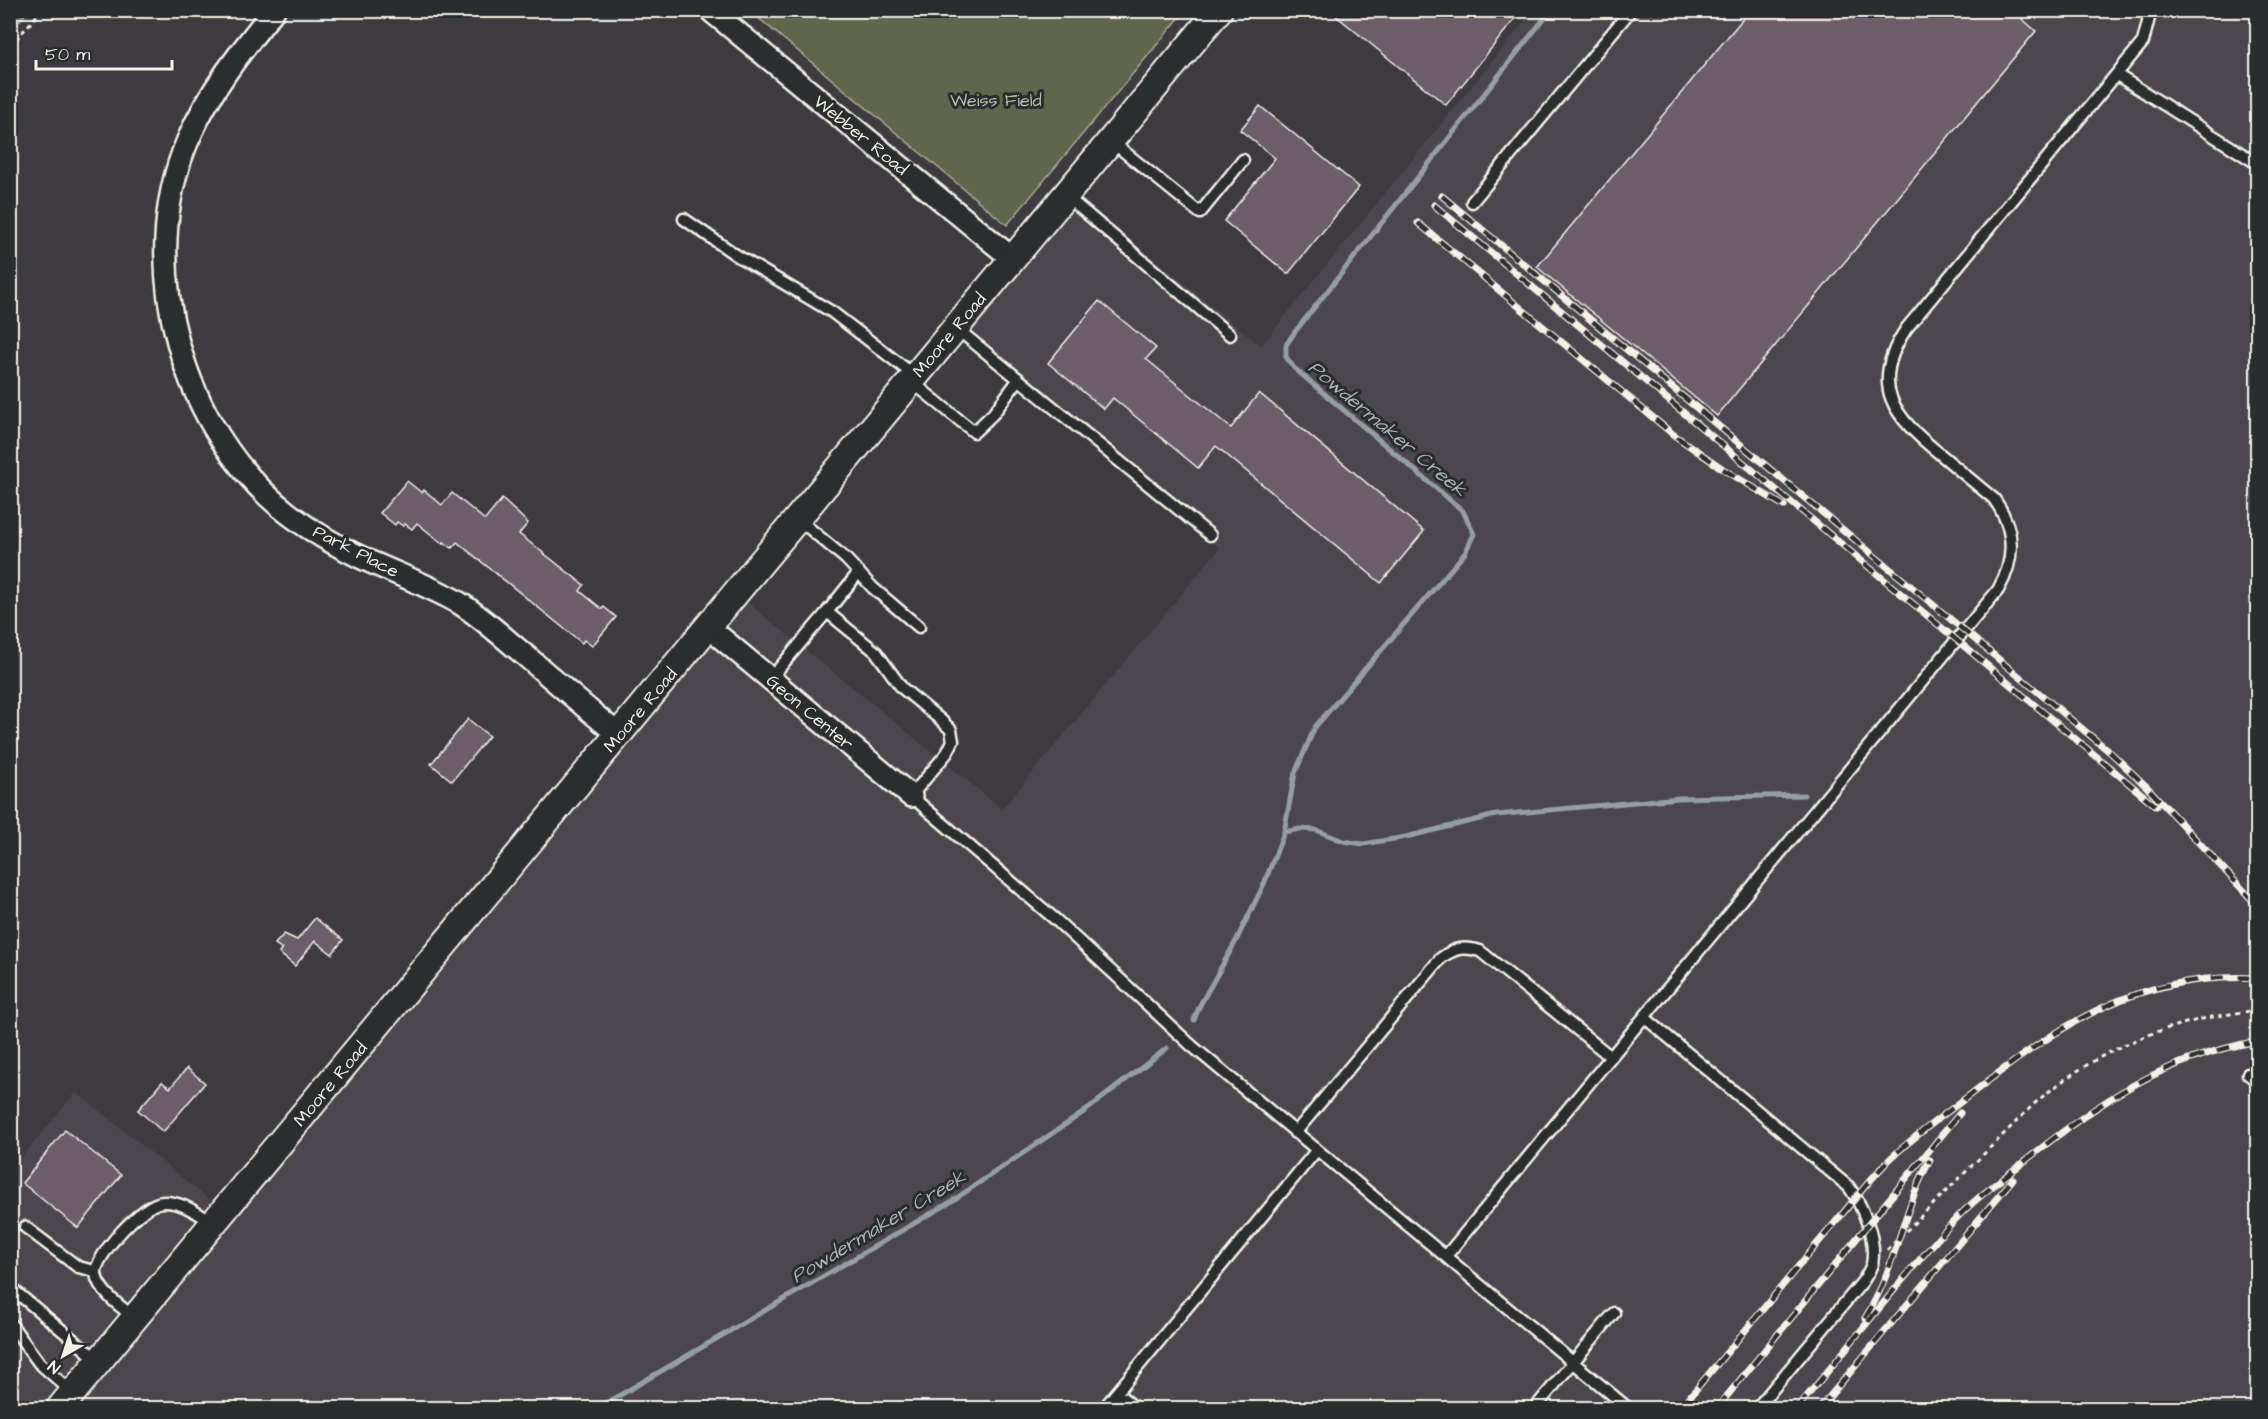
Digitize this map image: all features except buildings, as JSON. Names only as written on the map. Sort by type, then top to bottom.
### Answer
[{"type":"street","name":"Park Place","points":[[274,10],[207,100],[187,142],[172,186],[166,233],[168,286],[175,330],[196,394],[222,441],[249,476],[287,513],[324,538],[360,557],[433,589],[462,605],[619,735]]},
{"type":"street","name":"Webber Road","points":[[710,10],[1012,259]]},
{"type":"street","name":"Moore Road","points":[[67,1401],[1219,10]]},
{"type":"street","name":"Geon Center","points":[[708,627],[911,796]]},
{"type":"lane","points":[[1472,202],[1631,10]]},
{"type":"lane","points":[[1446,1256],[1998,590],[2005,577],[2012,549],[2011,535],[2002,510],[1994,499],[1918,436],[1899,416],[1889,391],[1889,363],[1906,329],[2143,42],[2151,10]]},
{"type":"lane","points":[[2117,75],[2258,164]]},
{"type":"lane","points":[[1111,141],[1200,213],[1243,160]]},
{"type":"lane","points":[[1065,195],[1230,335]]},
{"type":"lane","points":[[684,219],[736,255],[832,312],[974,432],[993,414],[1019,379]]},
{"type":"lane","points":[[955,328],[1210,535]]},
{"type":"lane","points":[[798,519],[846,559],[873,588],[919,627]]},
{"type":"lane","points":[[770,679],[859,572]]},
{"type":"lane","points":[[827,612],[876,652],[902,688],[951,730],[952,741],[947,753],[911,796],[1056,920],[1176,1032],[1316,1151],[1573,1362],[1621,1406]]},
{"type":"lane","points":[[1295,1132],[1441,958],[1454,949],[1466,946],[1480,951],[1611,1057]]},
{"type":"lane","points":[[1644,1017],[1849,1187],[1857,1198],[1868,1226],[1873,1250],[1871,1266],[1863,1281],[1757,1408]]},
{"type":"lane","points":[[2248,1074],[2258,1082]]},
{"type":"lane","points":[[1104,1408],[1316,1151]]},
{"type":"lane","points":[[135,1318],[122,1308],[98,1282],[95,1271],[100,1258],[131,1221],[150,1205],[167,1202],[184,1206],[214,1223]]},
{"type":"lane","points":[[25,1227],[78,1267],[95,1271]]},
{"type":"lane","points":[[10,1287],[100,1361]]},
{"type":"lane","points":[[1535,1408],[1614,1313]]},
{"type":"lane","points":[[10,1323],[67,1401]]},
{"type":"lane","points":[[1117,1393],[1135,1408]]},
{"type":"path","points":[[10,46],[42,10]]},
{"type":"path","points":[[1871,1266],[2034,1104],[2079,1068],[2106,1052],[2159,1031],[2198,1020],[2258,1011]]},
{"type":"shaded area","points":[[1533,11],[2257,11],[2257,1408],[75,1408],[747,602],[1002,809],[1220,548],[963,335],[1078,197],[1261,346]]},
{"type":"shaded area","points":[[76,1092],[216,1205],[44,1408],[11,1408],[11,1170]]},
{"type":"green space","points":[[10,11],[28,11],[11,31]]},
{"type":"green space","name":"Weiss Field","points":[[750,11],[1185,11],[1007,225]]},
{"type":"waterway","name":"Powdermaker Creek","points":[[1194,1020],[1264,884],[1284,832],[1295,773],[1315,727],[1465,553],[1474,534],[1463,511],[1294,368],[1286,357],[1286,345],[1551,10]]},
{"type":"waterway","points":[[1284,832],[1300,829],[1316,830],[1343,841],[1363,844],[1406,837],[1496,815],[1679,798],[1804,795]]},
{"type":"waterway","name":"Powdermaker Creek","points":[[592,1408],[603,1405],[949,1203],[1084,1112],[1167,1048]]},
{"type":"railway","points":[[1442,196],[2110,752],[2147,787],[2258,906]]},
{"type":"railway","points":[[1434,205],[2156,806]]},
{"type":"railway","points":[[1418,223],[1674,435],[1723,469],[1784,506]]},
{"type":"railway","points":[[1680,1408],[1881,1168],[1919,1133],[2005,1068],[2070,1025],[2104,1007],[2138,993],[2215,978],[2258,978]]},
{"type":"railway","points":[[1797,1408],[1932,1245],[1960,1214],[1987,1190],[2079,1119],[2133,1085],[2191,1059],[2258,1041]]},
{"type":"railway","points":[[1717,1408],[1960,1113]]},
{"type":"railway","points":[[1865,1318],[1884,1280],[1912,1199],[1930,1160]]},
{"type":"railway","points":[[1820,1408],[2013,1179]]}]
